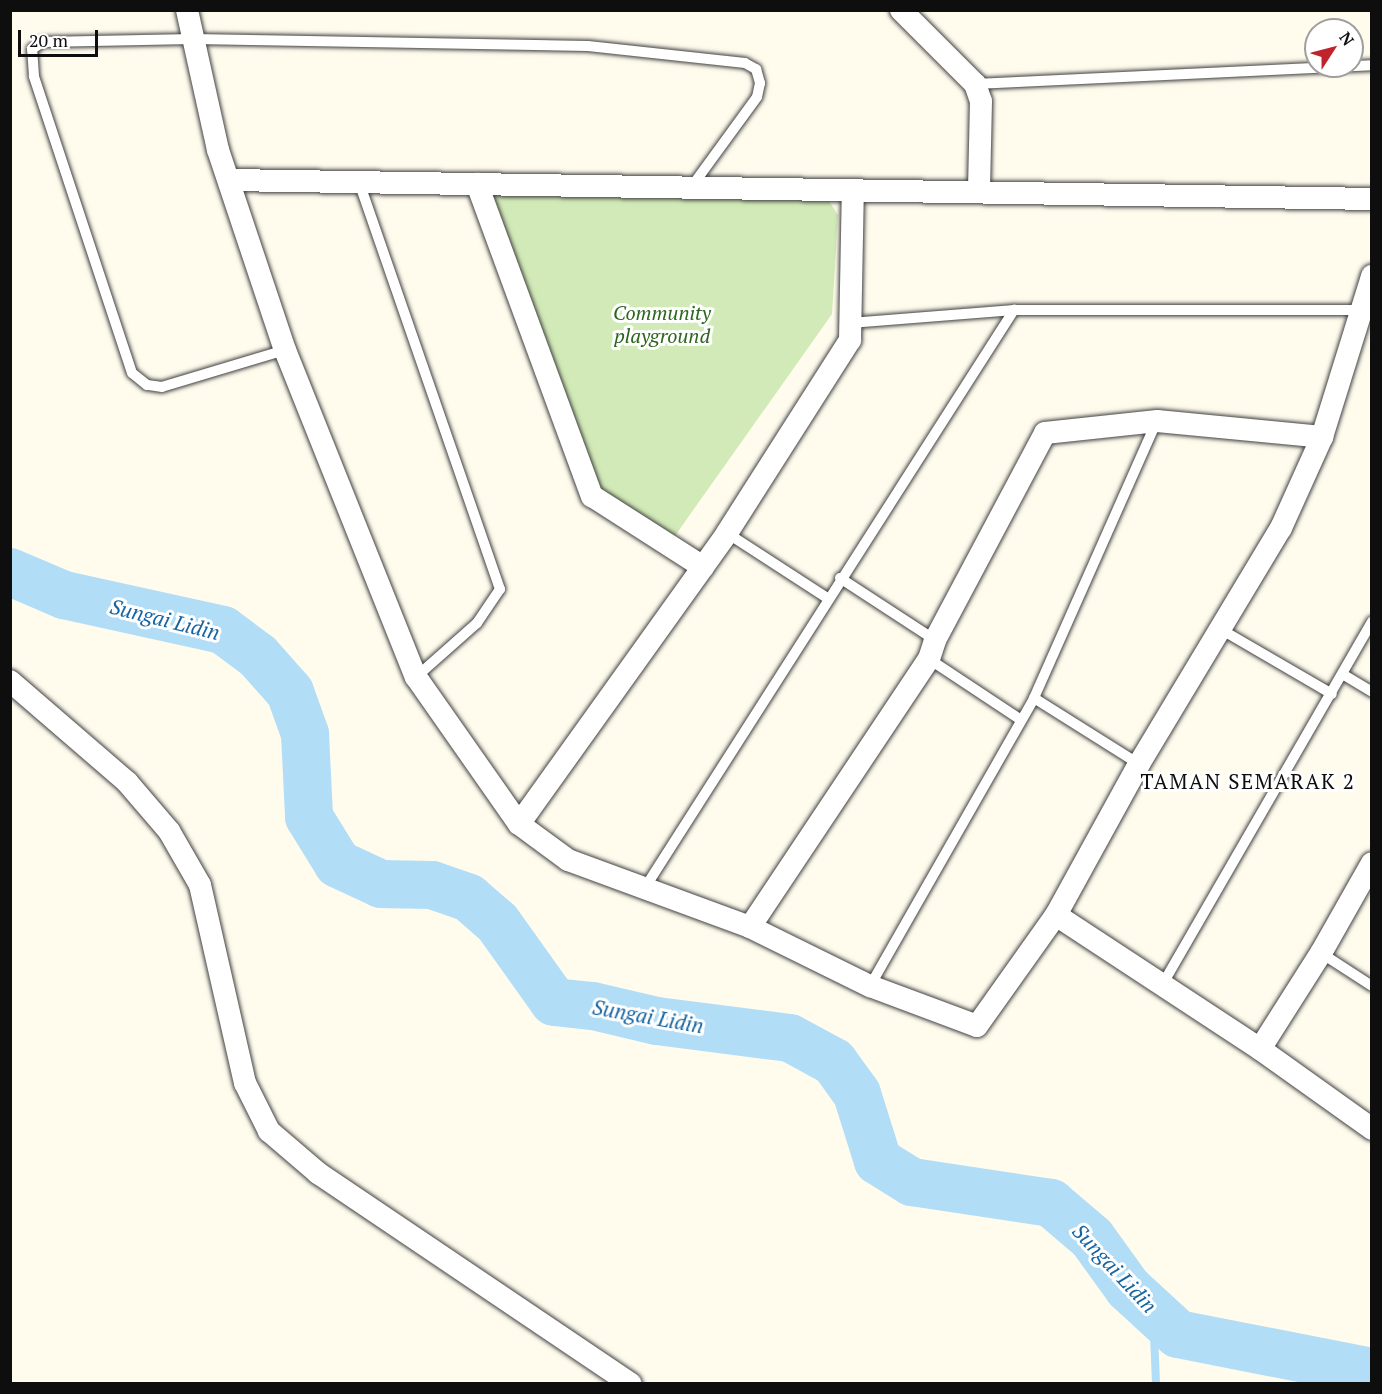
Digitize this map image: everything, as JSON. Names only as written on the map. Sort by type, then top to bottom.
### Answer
[{"type":"street","points":[[187,10],[229,180],[285,350],[416,677],[519,824],[568,860],[646,886],[750,927],[870,986],[976,1026],[1056,915],[1140,764],[1281,528],[1322,437],[1371,276]]},
{"type":"street","points":[[901,10],[975,84],[981,101],[979,192]]},
{"type":"street","points":[[229,180],[1371,199]]},
{"type":"street","points":[[477,184],[592,496],[703,567]]},
{"type":"street","points":[[519,824],[727,533],[850,340],[853,190]]},
{"type":"street","points":[[750,927],[932,649],[1045,433],[1157,421],[1322,437]]},
{"type":"street","points":[[10,681],[127,782],[169,831],[200,885],[245,1083],[269,1131],[318,1173],[632,1383]]},
{"type":"street","points":[[1260,1049],[1321,953],[1371,863]]},
{"type":"street","points":[[1056,915],[1161,988],[1260,1049],[1371,1128]]},
{"type":"lane","points":[[285,350],[162,387],[147,385],[132,373],[29,57],[32,49],[43,42],[193,39],[588,46],[745,63],[756,69],[760,83],[757,97],[691,187]]},
{"type":"lane","points":[[975,84],[1371,65]]},
{"type":"lane","points":[[359,182],[500,589],[477,623],[416,677]]},
{"type":"lane","points":[[850,323],[1014,310],[1360,310]]},
{"type":"lane","points":[[646,886],[827,598],[1014,310]]},
{"type":"lane","points":[[870,986],[1034,698],[1157,421]]},
{"type":"lane","points":[[727,533],[827,598]]},
{"type":"lane","points":[[840,578],[1021,720]]},
{"type":"lane","points":[[1161,988],[1344,675],[1371,621]]},
{"type":"lane","points":[[1221,630],[1332,694]]},
{"type":"lane","points":[[1344,675],[1371,692]]},
{"type":"lane","points":[[1034,698],[1140,764]]},
{"type":"lane","points":[[1321,953],[1371,986]]},
{"type":"green space","name":"Community playground","points":[[477,184],[827,198],[838,215],[832,314],[672,540],[571,471]]},
{"type":"waterway","name":"Sungai Lidin","points":[[10,572],[64,595],[223,630],[258,656],[290,692],[305,734],[309,817],[338,864],[381,884],[432,885],[469,898],[497,922],[554,1002],[593,1006],[657,1021],[790,1038],[834,1062],[857,1094],[878,1161],[912,1182],[1051,1203],[1092,1238],[1128,1288],[1178,1334],[1372,1372]]},
{"type":"waterway","points":[[1153,1311],[1156,1384]]},
{"type":"district","name":"TAMAN SEMARAK 2","points":[[1248,781]]}]
